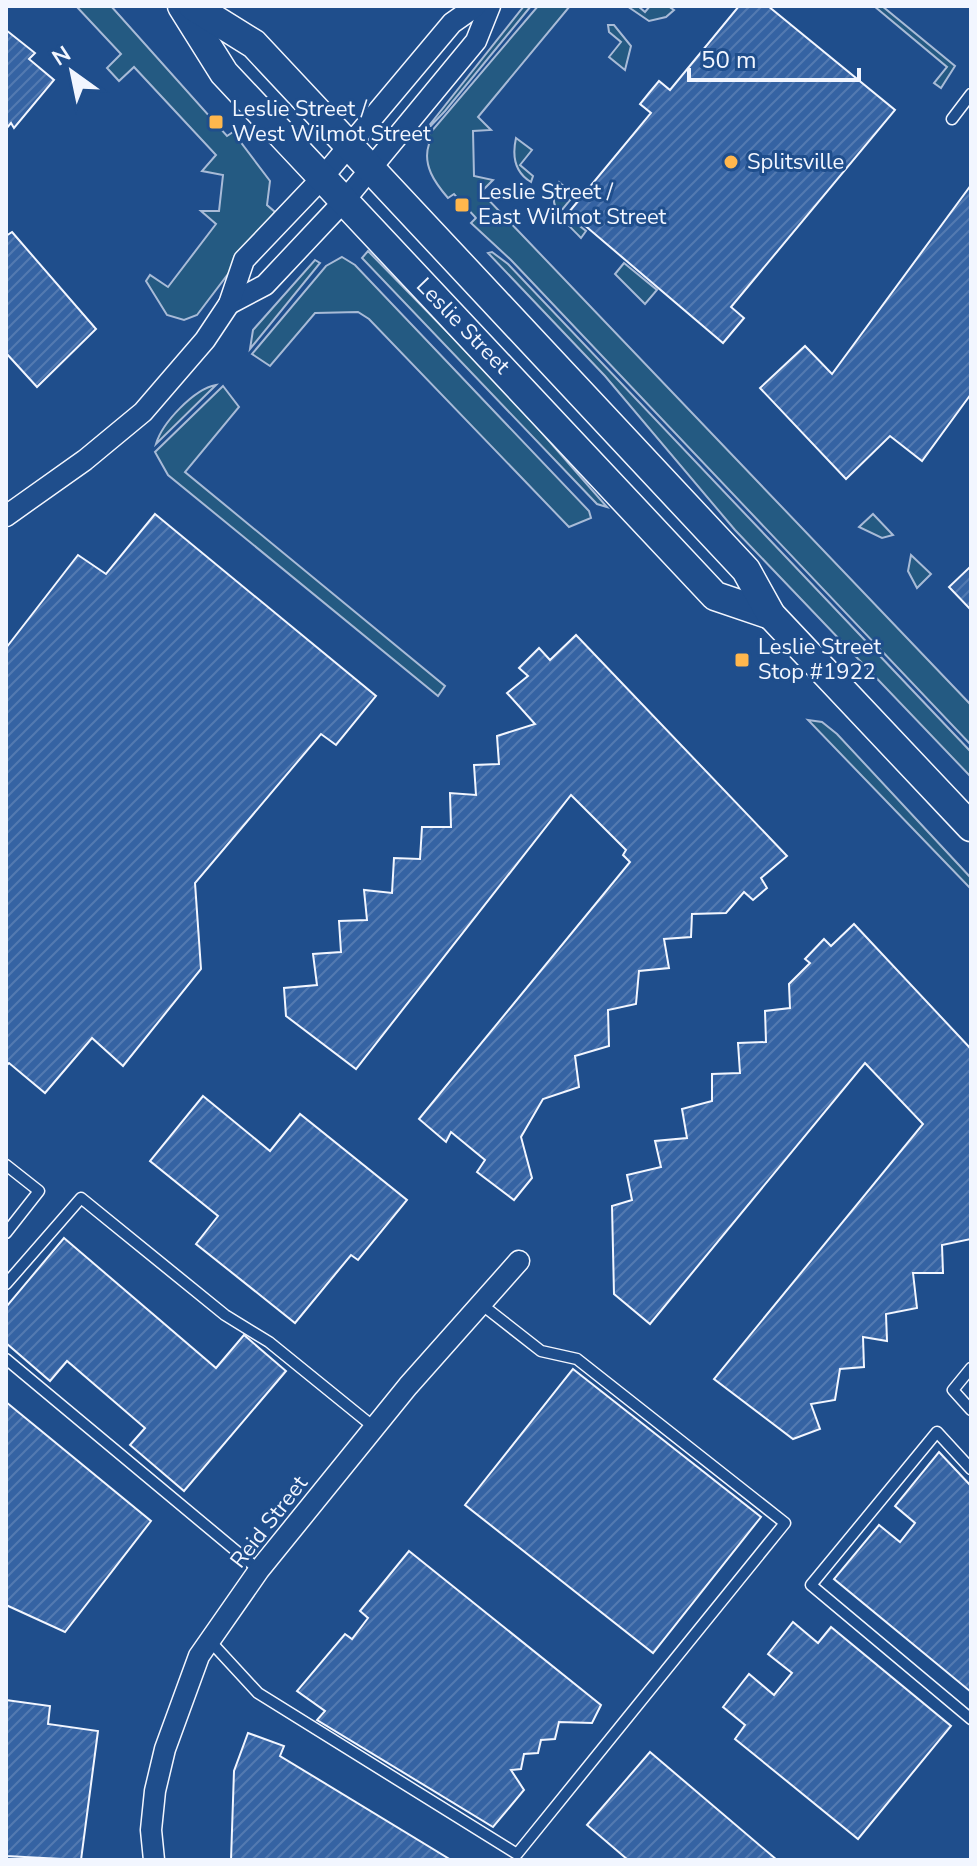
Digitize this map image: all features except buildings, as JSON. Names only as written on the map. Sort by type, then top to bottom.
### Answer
[{"type":"main road","name":"Leslie Street","points":[[182,6],[224,73],[715,596],[771,615]]},
{"type":"main road","name":"Leslie Street","points":[[193,6],[254,44],[746,570],[771,615],[971,827]]},
{"type":"street","points":[[6,516],[85,460],[143,412],[205,340],[229,304],[244,260],[322,178],[452,23],[476,6]]},
{"type":"street","points":[[229,304],[265,285],[344,201],[476,41],[490,6]]},
{"type":"street","name":"Reid Street","points":[[154,1860],[151,1830],[165,1749],[199,1656],[259,1570],[375,1428],[519,1261]]},
{"type":"lane","points":[[952,119],[971,94]]},
{"type":"lane","points":[[6,1165],[39,1191],[6,1233]]},
{"type":"lane","points":[[6,1284],[81,1198],[225,1315],[269,1342],[375,1428]]},
{"type":"lane","points":[[210,1641],[258,1693],[517,1854],[785,1523],[577,1359],[541,1351],[481,1304]]},
{"type":"lane","points":[[6,1359],[259,1570]]},
{"type":"lane","points":[[971,1368],[953,1390],[971,1410]]},
{"type":"lane","points":[[971,1469],[937,1432],[811,1585],[971,1719]]},
{"type":"shaded area","points":[[76,6],[111,6],[227,136],[233,132],[270,181],[267,205],[275,212],[197,315],[184,320],[167,315],[146,281],[150,275],[168,287],[216,224],[201,211],[219,211],[223,175],[202,171],[216,155],[134,67],[119,81],[107,68],[121,54]]},
{"type":"shaded area","points":[[524,6],[531,6],[420,137]]},
{"type":"shaded area","points":[[538,6],[570,6],[478,117],[491,130],[473,131],[474,176],[493,180],[481,192],[971,705],[971,745],[511,260],[471,223],[476,218],[454,194],[448,198],[434,180],[427,159],[429,144],[425,139]]},
{"type":"shaded area","points":[[627,6],[638,6],[645,12],[650,6],[668,6],[674,10],[666,17],[649,21]]},
{"type":"shaded area","points":[[874,6],[882,6],[955,66],[941,88],[934,83],[947,67]]},
{"type":"shaded area","points":[[608,25],[614,25],[631,46],[625,70],[609,57],[621,42],[609,32]]},
{"type":"shaded area","points":[[516,138],[532,150],[520,165],[533,176],[531,182],[516,163]]},
{"type":"shaded area","points":[[559,182],[574,195],[561,211],[586,231],[581,238],[555,206],[555,191]]},
{"type":"shaded area","points":[[368,251],[506,392],[607,507],[597,504],[362,258]]},
{"type":"shaded area","points":[[492,252],[508,264],[971,752],[971,777],[735,530],[605,376],[488,253]]},
{"type":"shaded area","points":[[342,257],[355,265],[589,511],[591,518],[569,527],[369,319],[358,312],[315,313],[270,366],[252,354],[326,266]]},
{"type":"shaded area","points":[[315,260],[320,263],[250,349],[253,330]]},
{"type":"shaded area","points":[[624,263],[657,290],[645,304],[615,274]]},
{"type":"shaded area","points":[[216,385],[156,444],[165,426],[180,408],[198,393]]},
{"type":"shaded area","points":[[223,386],[239,407],[185,472],[445,686],[438,696],[168,475],[155,452]]},
{"type":"shaded area","points":[[873,514],[893,535],[882,538],[859,527]]},
{"type":"shaded area","points":[[911,555],[931,574],[917,588],[908,571]]},
{"type":"shaded area","points":[[808,720],[822,722],[837,734],[971,878],[971,889]]},
{"type":"place","name":"Leslie Street / West Wilmot Street","points":[[216,122]]},
{"type":"place","name":"Splitsville","points":[[731,162]]},
{"type":"place","name":"Leslie Street / East Wilmot Street","points":[[462,205]]},
{"type":"place","name":"Leslie Street Stop #1922","points":[[742,660]]}]
